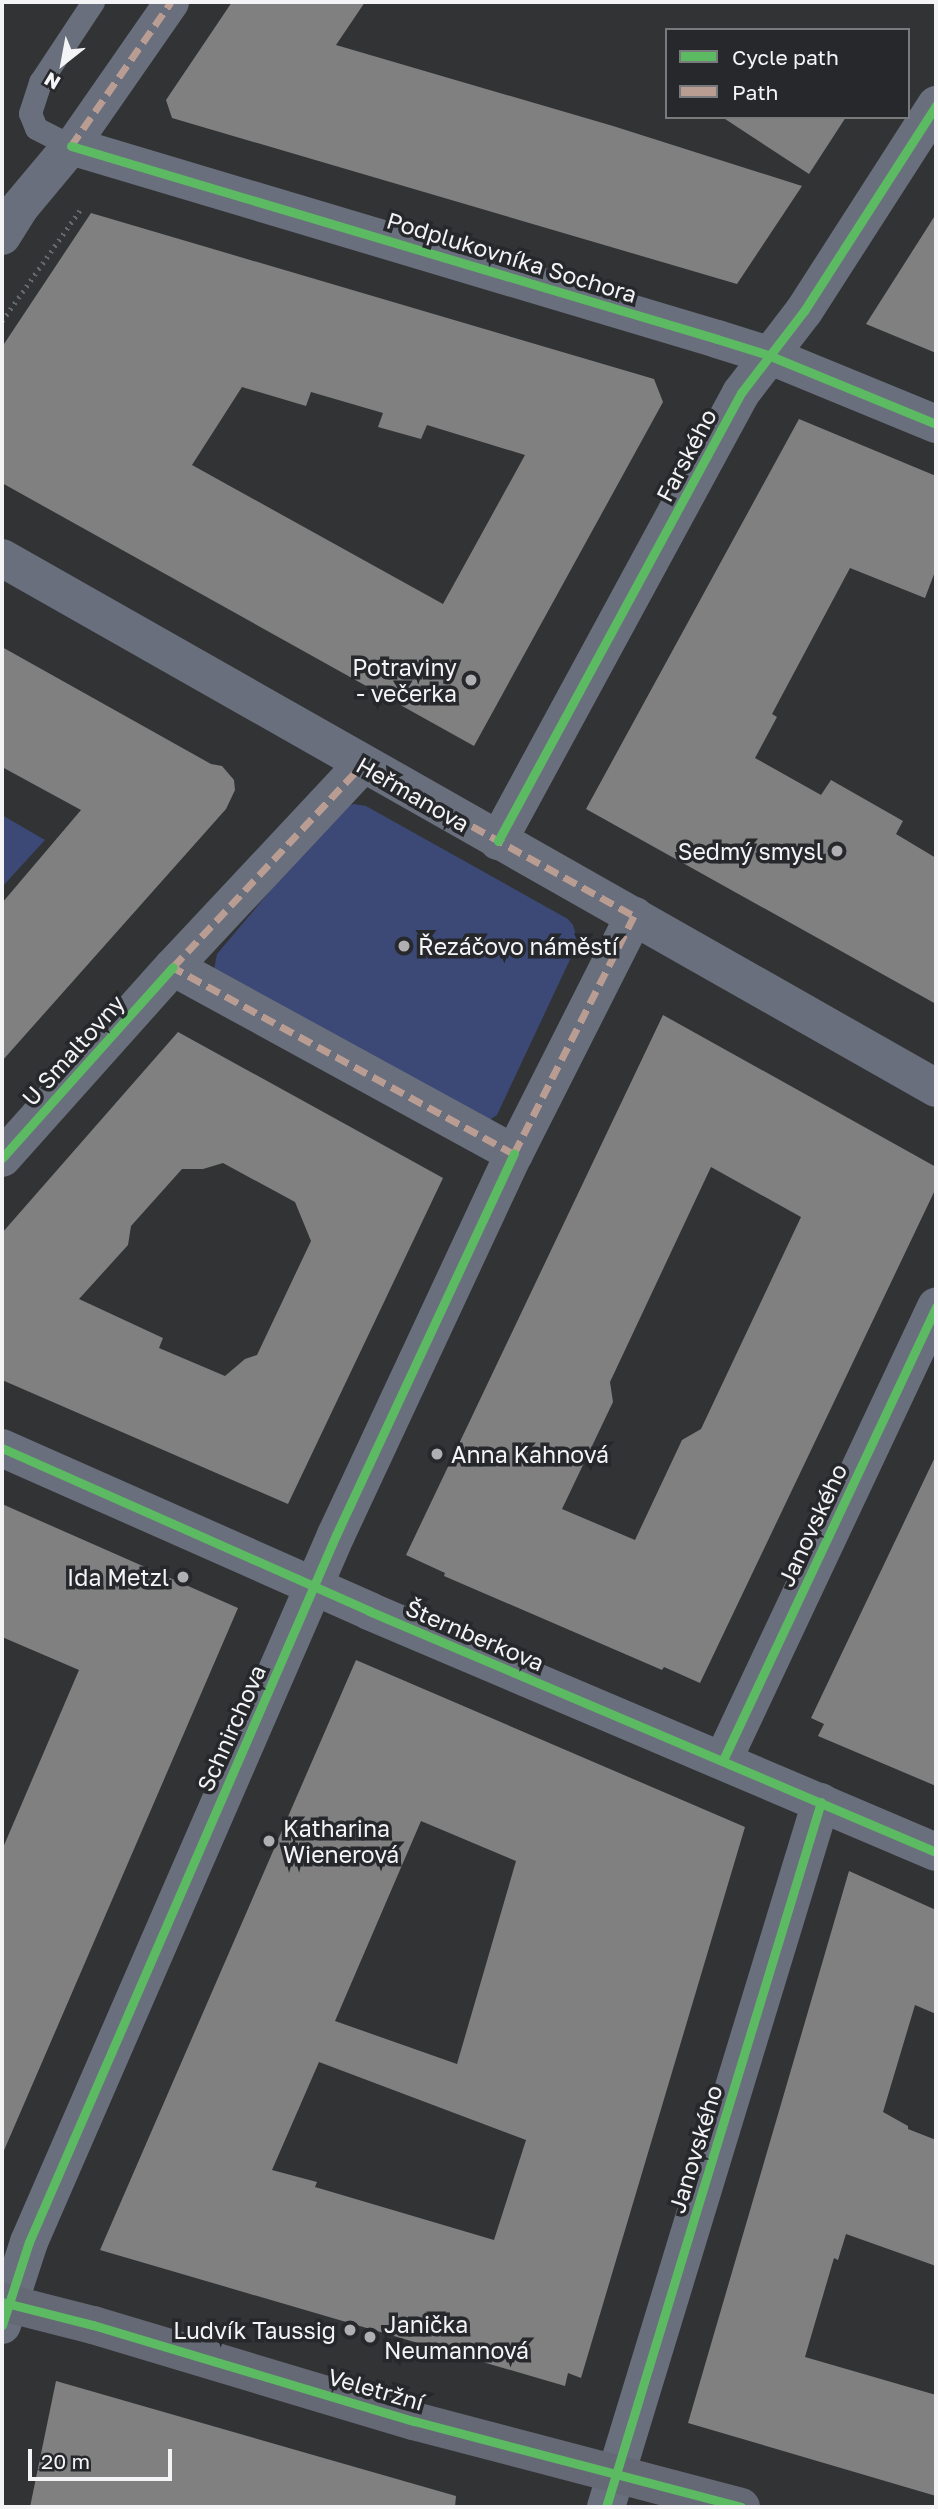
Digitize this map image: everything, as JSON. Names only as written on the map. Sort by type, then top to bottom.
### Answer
[{"type":"main road","name":"Veletržní","points":[[3,2310],[93,2325],[414,2421],[612,2490],[741,2507]]},
{"type":"street","points":[[2,236],[20,207],[71,146],[171,2]]},
{"type":"street","name":"Farského","points":[[498,841],[741,393],[804,311],[936,104]]},
{"type":"street","name":"Podplukovníka Sochora","points":[[71,146],[768,355],[936,424]]},
{"type":"street","name":"Heřmanova","points":[[2,558],[362,765],[936,1088]]},
{"type":"street","points":[[362,765],[173,967],[514,1154],[634,916]]},
{"type":"street","name":"U Smaltovny","points":[[2,1158],[173,967]]},
{"type":"street","name":"Schnirchova","points":[[3,2310],[29,2242],[314,1586],[514,1154]]},
{"type":"street","name":"Janovského","points":[[723,1760],[936,1307]]},
{"type":"street","name":"Šternberkova","points":[[2,1448],[314,1586],[936,1852]]},
{"type":"street","name":"Janovského","points":[[612,2490],[821,1802]]},
{"type":"lane","points":[[71,146],[36,128],[30,113],[40,82],[93,2]]},
{"type":"path","points":[[2,321],[84,204]]},
{"type":"shaded area","points":[[354,804],[366,806],[568,919],[573,925],[576,935],[574,951],[497,1115],[491,1119],[485,1121],[214,969],[217,954],[340,808]]},
{"type":"shaded area","points":[[2,815],[45,840],[2,887]]},
{"type":"building","points":[[232,2],[365,2],[336,45],[613,126],[802,186],[737,284],[172,118],[166,100]]},
{"type":"building","points":[[725,119],[845,119],[809,174]]},
{"type":"building","points":[[91,213],[654,379],[663,402],[474,746],[2,483],[2,347]],"holes":[[[242,387],[306,406],[311,392],[383,413],[378,427],[421,439],[427,425],[525,455],[443,604],[192,465]]]},
{"type":"building","points":[[936,214],[936,353],[866,324]]},
{"type":"building","points":[[799,419],[936,476],[936,569],[925,598],[850,568],[772,714],[777,717],[755,758],[821,795],[831,780],[903,821],[896,834],[936,858],[936,1004],[586,809]]},
{"type":"building","points":[[2,647],[211,764],[222,766],[234,780],[235,790],[226,809],[2,1061],[2,903],[81,810],[2,767]]},
{"type":"building","points":[[663,1015],[936,1167],[936,1188],[700,1683],[664,1667],[662,1670],[444,1576],[445,1573],[406,1555]],"holes":[[[711,1167],[801,1217],[701,1429],[682,1440],[635,1540],[562,1509],[613,1402],[610,1382]]]},
{"type":"building","points":[[178,1032],[443,1178],[288,1504],[2,1380],[2,1233]],"holes":[[[223,1163],[295,1202],[311,1241],[257,1355],[245,1359],[225,1376],[159,1348],[163,1338],[79,1299],[128,1245],[131,1226],[182,1169],[203,1169]]]},
{"type":"building","points":[[936,1455],[936,1786],[818,1736],[824,1724],[811,1718]]},
{"type":"building","points":[[2,1504],[238,1608],[2,2155],[2,1850],[79,1670],[2,1637]]},
{"type":"building","points":[[356,1660],[745,1827],[581,2378],[568,2373],[565,2386],[100,2250]],"holes":[[[421,1821],[516,1861],[457,2064],[335,2021]],[[319,2062],[526,2140],[494,2240],[315,2187],[317,2182],[272,2170]]]},
{"type":"building","points":[[849,1871],[936,1910],[936,2014],[915,2005],[883,2112],[908,2126],[908,2129],[936,2140],[936,2266],[846,2234],[838,2260],[834,2258],[805,2357],[936,2395],[936,2496],[688,2423]]},
{"type":"building","points":[[56,2381],[456,2496],[455,2507],[30,2507]]},
{"type":"marked path","points":[[71,146],[171,2]]},
{"type":"marked path","points":[[362,765],[634,916],[514,1154],[173,967],[362,765]]},
{"type":"cycle path","points":[[498,841],[741,393],[804,311],[936,105]]},
{"type":"cycle path","points":[[71,146],[768,355],[936,424]]},
{"type":"cycle path","points":[[2,1158],[173,967]]},
{"type":"cycle path","points":[[2,2325],[29,2242],[336,1535],[514,1154]]},
{"type":"cycle path","points":[[723,1760],[936,1307]]},
{"type":"cycle path","points":[[2,1448],[369,1611],[936,1852]]},
{"type":"cycle path","points":[[606,2507],[821,1802]]},
{"type":"cycle path","points":[[2,2302],[93,2325],[414,2421],[741,2507]]},
{"type":"place","name":"Potraviny - večerka","points":[[471,680]]},
{"type":"place","name":"Sedmý smysl","points":[[837,851]]},
{"type":"place","name":"Řezáčovo náměstí","points":[[404,946]]},
{"type":"place","name":"Anna Kahnová","points":[[437,1454]]},
{"type":"place","name":"Ida Metzl","points":[[183,1577]]},
{"type":"place","name":"Katharina Wienerová","points":[[269,1841]]},
{"type":"place","name":"Ludvík Taussig","points":[[350,2330]]},
{"type":"place","name":"Janička Neumannová","points":[[370,2337]]}]
